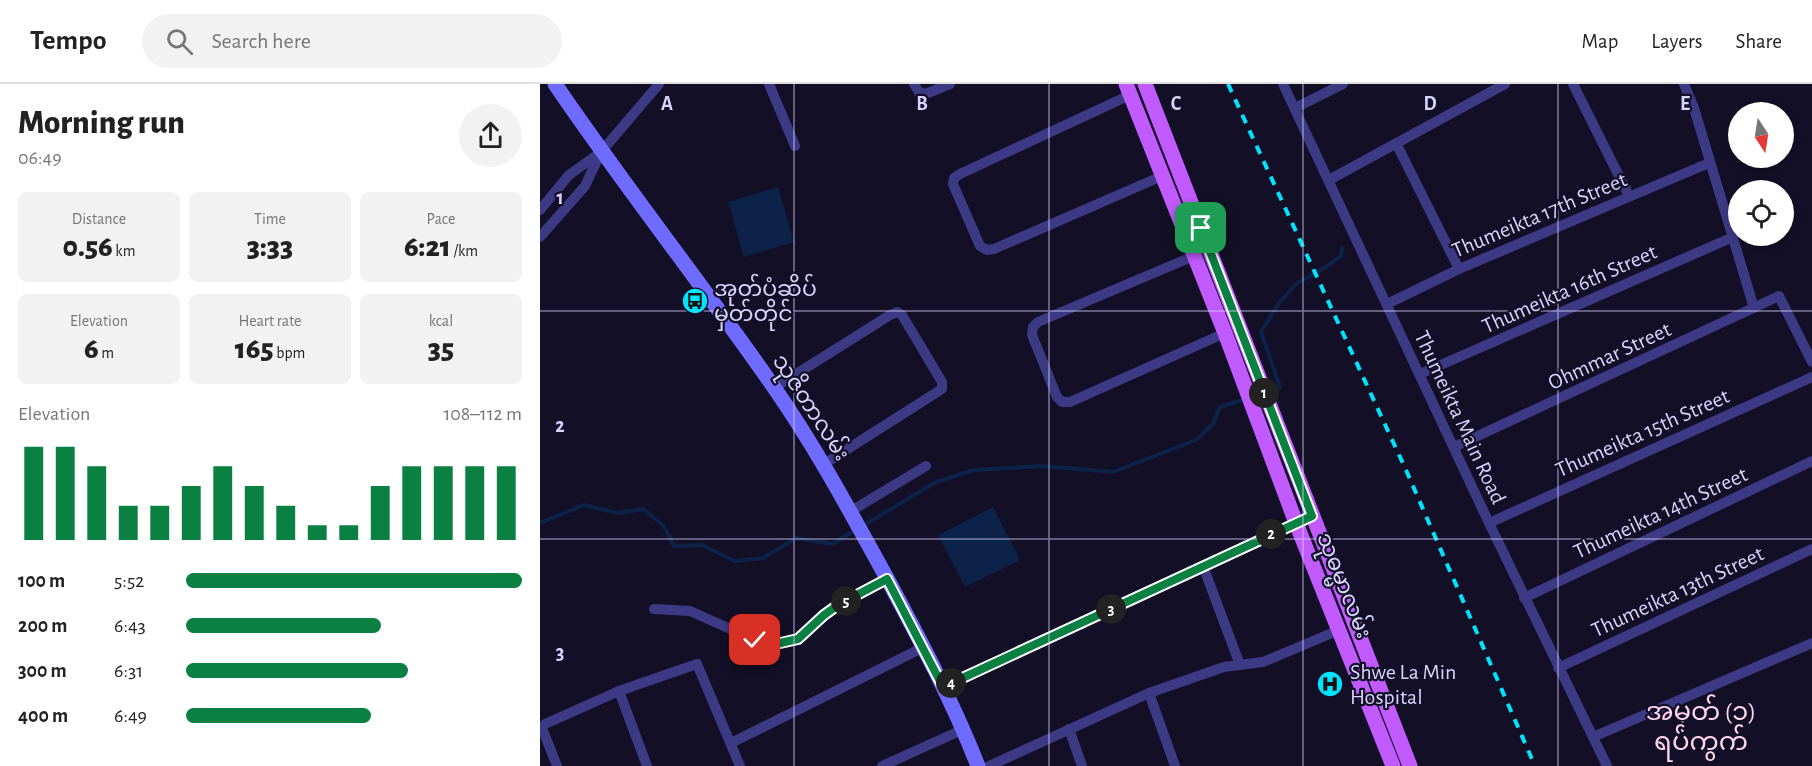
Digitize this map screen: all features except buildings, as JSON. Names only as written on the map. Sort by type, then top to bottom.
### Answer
[{"type":"main road","name":"သုဇိတာလမ်း","points":[[555,84],[774,388],[824,464],[887,579]]},
{"type":"main road","name":"သုဓမ္မာလမ်း","points":[[1145,84],[1410,766]]},
{"type":"main road","name":"သုဓမ္မာလမ်း","points":[[1128,90],[1225,333],[1296,523],[1392,766]]},
{"type":"main road","points":[[887,579],[924,647],[964,729],[978,766]]},
{"type":"street","points":[[541,234],[585,186],[602,152],[659,84]]},
{"type":"street","points":[[769,84],[795,146]]},
{"type":"street","points":[[917,89],[928,93],[950,84]]},
{"type":"street","name":"Thumeikta Main Road","points":[[1283,84],[1524,598],[1607,766]]},
{"type":"street","points":[[1295,108],[1343,84]]},
{"type":"street","points":[[1329,180],[1505,84]]},
{"type":"street","points":[[1573,84],[1629,196]]},
{"type":"street","points":[[1684,84],[1694,108],[1728,222]]},
{"type":"street","points":[[1128,90],[954,178],[953,184],[980,246],[987,250],[994,249],[1162,176]]},
{"type":"street","points":[[1396,143],[1459,269]]},
{"type":"street","points":[[540,210],[569,175],[602,152]]},
{"type":"street","name":"Thumeikta 17th Street","points":[[1387,304],[1459,269],[1709,163]]},
{"type":"street","name":"Thumeikta 16th Street","points":[[1420,374],[1728,239]]},
{"type":"street","points":[[1736,246],[1754,308]]},
{"type":"street","points":[[1194,256],[1038,322],[1033,327],[1032,335],[1057,397],[1062,402],[1070,402],[1225,333]]},
{"type":"street","name":"Ohmmar Street","points":[[1454,447],[1779,297],[1812,362]]},
{"type":"street","points":[[774,388],[897,312],[902,315],[942,382],[942,389],[824,464]]},
{"type":"street","name":"Thumeikta 15th Street","points":[[1489,523],[1812,377]]},
{"type":"street","name":"Thumeikta 14th Street","points":[[1524,598],[1812,461]]},
{"type":"street","points":[[852,513],[926,466]]},
{"type":"street","points":[[943,687],[1312,516]]},
{"type":"street","name":"Thumeikta 13th Street","points":[[1558,668],[1812,549]]},
{"type":"street","points":[[1203,566],[1240,665]]},
{"type":"street","points":[[654,609],[690,611],[755,640],[776,644],[798,639],[838,605],[887,579]]},
{"type":"street","points":[[989,766],[1149,693],[1212,670],[1263,662],[1339,630]]},
{"type":"street","points":[[1593,737],[1812,643]]},
{"type":"street","points":[[731,743],[924,647]]},
{"type":"street","points":[[557,766],[542,728],[545,724],[619,691],[694,664],[699,665],[740,766]]},
{"type":"street","points":[[1363,691],[1378,686]]},
{"type":"street","points":[[619,691],[647,766]]},
{"type":"street","points":[[1149,693],[1175,766]]},
{"type":"street","points":[[882,766],[964,729]]},
{"type":"street","points":[[1069,729],[1082,766]]},
{"type":"water","points":[[778,187],[794,242],[744,257],[728,202]]},
{"type":"water","points":[[993,507],[1020,560],[965,587],[938,535]]},
{"type":"waterway","points":[[1268,391],[1280,387],[1261,332],[1279,303],[1296,284],[1341,256],[1342,248]]},
{"type":"waterway","points":[[861,527],[936,482],[974,470],[1042,466],[1113,472],[1196,440],[1213,424],[1220,407],[1246,399]]},
{"type":"waterway","points":[[540,523],[584,505],[618,513],[643,509],[664,526],[674,546],[702,545],[735,561],[763,558],[796,538],[833,544],[855,530]]},
{"type":"railway","points":[[1228,84],[1406,470],[1535,766]]},
{"type":"place","name":"အုတ်ပုံဆိပ် မှတ်တိုင်","points":[[695,301]]},
{"type":"place","name":"Shwe La Min Hospital","points":[[1330,684]]},
{"type":"district","name":"အမှတ် (၁) ရပ်ကွက်","points":[[1701,726]]},
{"type":"route","points":[[755,640],[776,644],[798,639],[838,605],[887,579],[943,687],[1312,516],[1201,228]]}]
